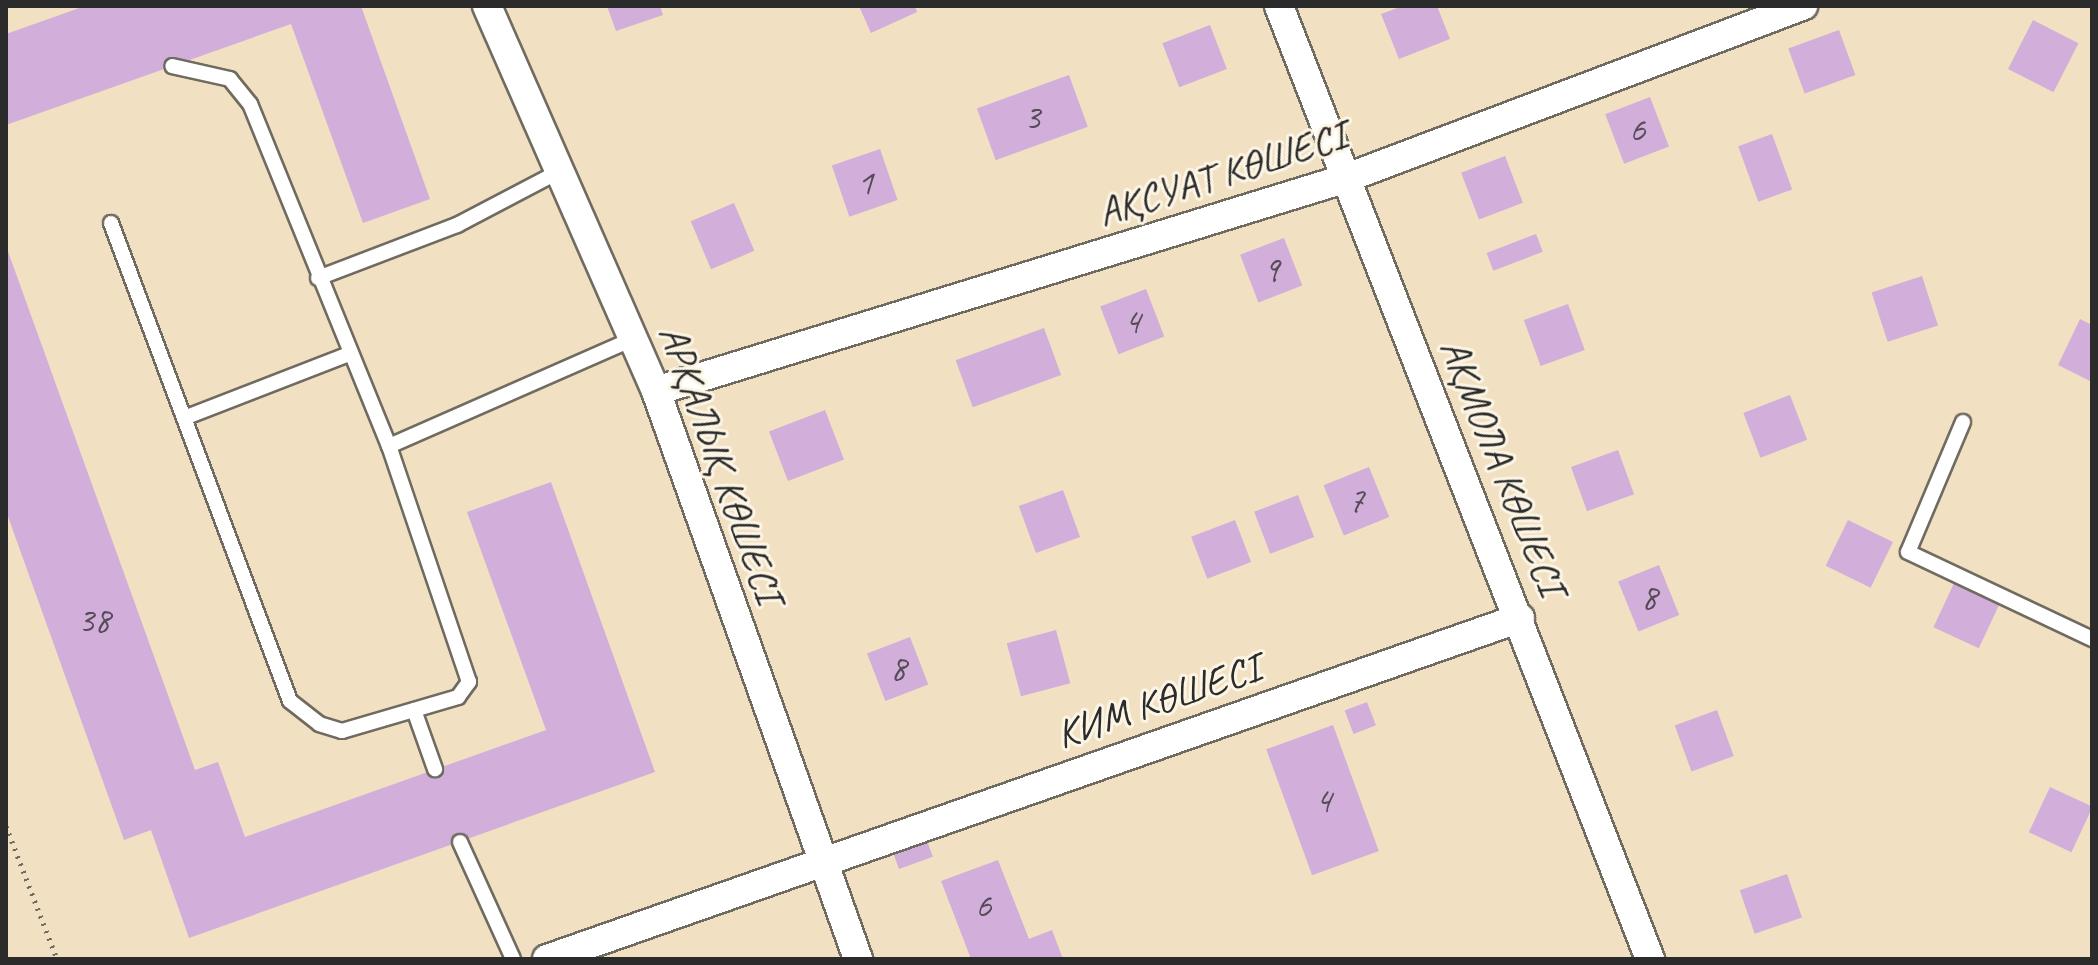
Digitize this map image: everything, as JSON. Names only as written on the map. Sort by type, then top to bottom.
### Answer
[{"type":"street","name":"АРҚАЛЫҚ КӨШЕСІ","points":[[487,6],[656,391],[858,959]]},
{"type":"street","name":"АҚМОЛА КӨШЕСІ","points":[[1279,6],[1344,179],[1520,618],[1650,959]]},
{"type":"street","name":"АҚСУАТ КӨШЕСІ","points":[[656,391],[1344,179],[1803,6]]},
{"type":"street","name":"КИМ КӨШЕСІ","points":[[547,959],[821,859],[1520,618]]},
{"type":"lane","points":[[111,223],[290,701],[319,724],[342,731],[458,697],[469,682],[389,446],[242,89],[230,79],[172,66]]},
{"type":"lane","points":[[318,278],[457,225],[560,171]]},
{"type":"lane","points":[[389,446],[633,339]]},
{"type":"lane","points":[[184,418],[349,354]]},
{"type":"lane","points":[[1963,422],[1908,552],[2092,639]]},
{"type":"lane","points":[[414,710],[435,769]]},
{"type":"lane","points":[[460,842],[513,959]]},
{"type":"path","points":[[6,826],[57,959]]},
{"type":"building","points":[[85,6],[361,6],[430,199],[363,223],[291,24],[6,125],[6,34]]},
{"type":"building","points":[[607,6],[660,6],[663,15],[616,31]]},
{"type":"building","points":[[859,6],[915,6],[917,12],[871,33]]},
{"type":"building","points":[[1403,6],[1437,6],[1450,39],[1399,59],[1381,14]]},
{"type":"building","points":[[2033,20],[2078,43],[2053,92],[2008,69]]},
{"type":"building","points":[[1210,25],[1227,69],[1179,87],[1162,43]]},
{"type":"building","points":[[1839,30],[1855,75],[1805,94],[1788,48]]},
{"type":"building","points":[[1069,75],[1088,127],[996,160],[977,109]]},
{"type":"building","points":[[1650,97],[1669,146],[1624,164],[1605,114]]},
{"type":"building","points":[[1772,134],[1792,189],[1758,202],[1738,146]]},
{"type":"building","points":[[880,149],[898,200],[849,217],[832,166]]},
{"type":"building","points":[[1505,156],[1523,203],[1479,220],[1461,173]]},
{"type":"building","points":[[734,203],[754,251],[711,269],[691,221]]},
{"type":"building","points":[[1536,234],[1543,252],[1493,271],[1487,253]]},
{"type":"building","points":[[1284,238],[1302,286],[1258,302],[1240,255]]},
{"type":"building","points":[[6,246],[195,770],[218,762],[245,837],[546,730],[467,512],[551,482],[655,772],[189,938],[151,830],[124,840],[6,511]]},
{"type":"building","points":[[1922,276],[1938,325],[1888,342],[1872,292]]},
{"type":"building","points":[[1146,289],[1164,337],[1119,354],[1100,307]]},
{"type":"building","points":[[1568,304],[1585,350],[1541,366],[1524,320]]},
{"type":"building","points":[[2080,319],[2092,325],[2092,382],[2058,365]]},
{"type":"building","points":[[1044,328],[1061,375],[973,407],[956,360]]},
{"type":"building","points":[[1790,395],[1807,440],[1761,458],[1743,413]]},
{"type":"building","points":[[825,410],[844,459],[788,481],[769,432]]},
{"type":"building","points":[[1618,450],[1634,494],[1587,511],[1571,467]]},
{"type":"building","points":[[1369,467],[1389,517],[1344,535],[1324,485]]},
{"type":"building","points":[[1063,490],[1080,537],[1036,553],[1019,506]]},
{"type":"building","points":[[1298,495],[1314,537],[1270,554],[1254,512]]},
{"type":"building","points":[[1235,520],[1251,562],[1207,579],[1191,537]]},
{"type":"building","points":[[1848,520],[1893,542],[1871,588],[1826,566]]},
{"type":"building","points":[[1659,565],[1679,615],[1638,632],[1618,581]]},
{"type":"building","points":[[1955,581],[2000,602],[1979,648],[1933,627]]},
{"type":"building","points":[[1056,630],[1070,683],[1021,696],[1007,643]]},
{"type":"building","points":[[910,637],[928,685],[885,701],[867,653]]},
{"type":"building","points":[[1367,702],[1376,725],[1354,734],[1345,711]]},
{"type":"building","points":[[1717,710],[1734,756],[1691,771],[1675,725]]},
{"type":"building","points":[[1333,725],[1379,851],[1312,875],[1266,749]]},
{"type":"building","points":[[2050,787],[2092,807],[2071,852],[2029,832]]},
{"type":"building","points":[[926,838],[933,857],[899,869],[892,850]]},
{"type":"building","points":[[998,860],[1029,939],[1052,930],[1063,959],[971,959],[941,881]]},
{"type":"building","points":[[1787,874],[1802,917],[1755,934],[1740,890]]}]
